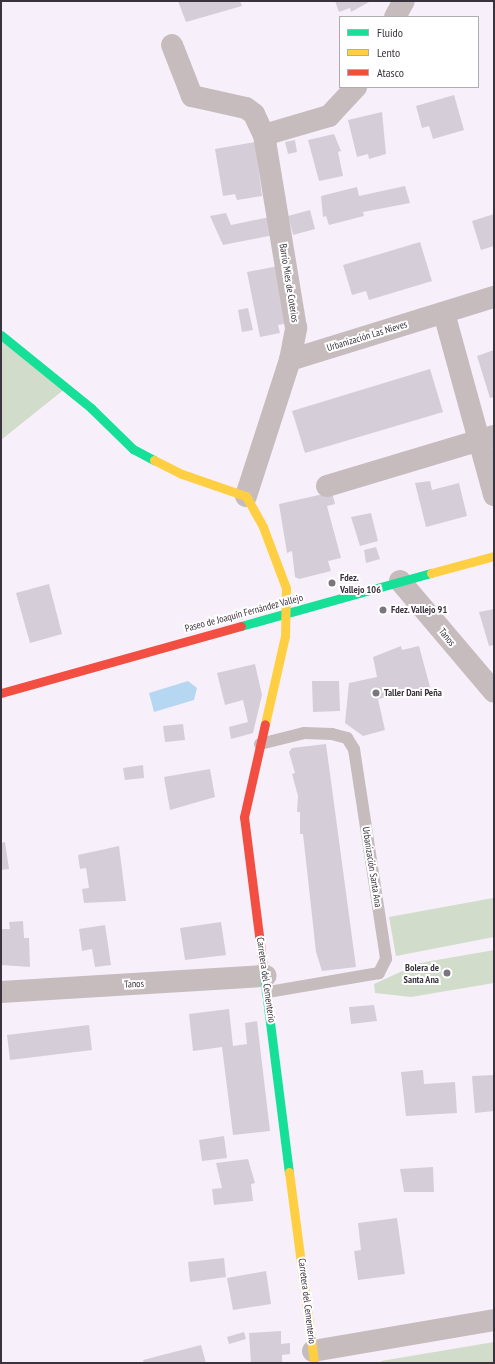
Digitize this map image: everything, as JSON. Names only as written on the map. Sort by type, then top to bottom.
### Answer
[{"type":"street","points":[[396,16],[404,1]]},
{"type":"street","name":"Barrio Mies de Coterios","points":[[172,46],[192,96],[246,108],[254,114],[264,135],[296,328],[290,360],[246,496]]},
{"type":"street","points":[[264,135],[329,116],[355,88]]},
{"type":"street","name":"Urbanización Las Nieves","points":[[290,360],[494,297]]},
{"type":"street","points":[[444,313],[486,438],[494,495]]},
{"type":"street","points":[[2,337],[91,408],[133,449],[182,474],[246,496],[263,527],[286,588],[288,612]]},
{"type":"street","points":[[327,486],[486,438]]},
{"type":"street","name":"Paseo de Joaquín Fernández Vallejo","points":[[1,692],[494,556]]},
{"type":"street","name":"Tanos","points":[[400,581],[494,692]]},
{"type":"street","name":"Carretera del Cementerio","points":[[288,612],[244,816],[267,984],[314,1357],[494,1320]]},
{"type":"street","name":"Tanos","points":[[1,992],[267,984]]},
{"type":"lane","name":"Urbanización Santa Ana","points":[[260,744],[304,733],[332,734],[347,738],[354,749],[386,959],[379,973],[267,984]]},
{"type":"green space","points":[[1,334],[66,388],[1,440]]},
{"type":"green space","points":[[493,898],[494,937],[396,956],[389,917]]},
{"type":"green space","name":"Bolera de Santa Ana","points":[[494,950],[494,983],[411,997],[375,993],[374,984],[420,963]]},
{"type":"green space","points":[[494,1342],[494,1363],[382,1363],[381,1361]]},
{"type":"water","points":[[188,681],[197,688],[194,700],[154,712],[149,693]]},
{"type":"building","points":[[178,1],[240,1],[242,6],[186,22]]},
{"type":"building","points":[[335,1],[371,1],[351,12],[350,8],[339,12]]},
{"type":"building","points":[[454,95],[464,130],[433,139],[429,126],[422,128],[416,106]]},
{"type":"building","points":[[382,112],[386,154],[369,159],[368,154],[357,157],[348,120]]},
{"type":"building","points":[[334,134],[341,151],[338,152],[343,176],[319,181],[308,140]]},
{"type":"building","points":[[295,140],[297,152],[288,154],[285,142]]},
{"type":"building","points":[[255,142],[262,196],[237,200],[235,194],[223,196],[215,149]]},
{"type":"building","points":[[405,186],[410,203],[363,212],[364,216],[329,225],[326,216],[323,217],[321,196],[357,187],[359,196]]},
{"type":"building","points":[[310,210],[315,229],[293,235],[288,216]]},
{"type":"building","points":[[226,213],[231,225],[270,217],[274,235],[223,245],[210,216]]},
{"type":"building","points":[[494,214],[494,246],[481,250],[472,221]]},
{"type":"building","points":[[420,242],[432,281],[369,300],[366,291],[352,295],[343,265]]},
{"type":"building","points":[[278,266],[290,323],[278,325],[280,333],[260,337],[247,272]]},
{"type":"building","points":[[248,308],[253,330],[242,332],[238,310]]},
{"type":"building","points":[[494,350],[494,397],[490,398],[477,356]]},
{"type":"building","points":[[430,369],[443,412],[305,453],[292,411]]},
{"type":"building","points":[[430,481],[432,490],[459,483],[467,516],[426,527],[415,483]]},
{"type":"building","points":[[332,492],[335,504],[327,506],[341,558],[328,561],[331,571],[299,579],[295,577],[292,551],[287,553],[279,504]]},
{"type":"building","points":[[371,513],[378,541],[360,546],[351,517]]},
{"type":"building","points":[[376,547],[380,559],[366,563],[364,550]]},
{"type":"building","points":[[49,584],[62,634],[30,643],[16,593]]},
{"type":"building","points":[[494,609],[494,645],[489,646],[479,612]]},
{"type":"building","name":"Taller Dani Peña","points":[[401,646],[402,650],[419,646],[430,687],[378,699],[385,730],[363,736],[345,723],[349,683],[377,677],[373,657]]},
{"type":"building","points":[[255,664],[262,695],[253,733],[231,739],[229,727],[248,722],[243,700],[225,705],[217,673]]},
{"type":"building","points":[[312,681],[339,681],[340,711],[313,712]]},
{"type":"building","points":[[183,724],[185,740],[165,742],[163,726]]},
{"type":"building","points":[[326,744],[356,967],[322,971],[316,952],[303,834],[300,834],[300,812],[297,812],[298,796],[292,774],[295,773],[289,752],[292,748]]},
{"type":"building","points":[[143,765],[144,778],[125,780],[123,768]]},
{"type":"building","points":[[210,769],[215,797],[170,810],[164,777]]},
{"type":"building","points":[[5,842],[9,869],[1,870],[1,843]]},
{"type":"building","points":[[119,846],[126,901],[84,903],[82,889],[89,888],[86,868],[80,869],[78,855]]},
{"type":"building","points":[[23,921],[24,938],[29,938],[30,967],[1,965],[1,929],[10,929],[9,922]]},
{"type":"building","points":[[221,922],[226,955],[185,960],[180,928]]},
{"type":"building","points":[[105,925],[111,965],[95,967],[92,949],[82,951],[79,929]]},
{"type":"building","points":[[374,1005],[377,1021],[351,1024],[349,1007]]},
{"type":"building","points":[[229,1009],[233,1046],[247,1044],[245,1023],[257,1021],[270,1131],[233,1135],[222,1047],[193,1051],[189,1014]]},
{"type":"building","points":[[89,1025],[92,1050],[10,1060],[7,1035]]},
{"type":"building","points":[[423,1070],[424,1084],[455,1082],[457,1113],[406,1116],[401,1072]]},
{"type":"building","points":[[494,1075],[494,1111],[475,1113],[472,1076]]},
{"type":"building","points":[[224,1136],[227,1158],[202,1161],[199,1140]]},
{"type":"building","points":[[248,1159],[255,1183],[251,1184],[253,1201],[214,1205],[212,1189],[222,1188],[216,1163]]},
{"type":"building","points":[[433,1167],[434,1192],[404,1192],[400,1169]]},
{"type":"building","points":[[397,1218],[405,1274],[358,1280],[354,1251],[361,1250],[358,1223]]},
{"type":"building","points":[[224,1258],[226,1277],[190,1282],[188,1262]]},
{"type":"building","points":[[266,1271],[271,1304],[233,1310],[227,1278]]},
{"type":"building","points":[[281,1331],[281,1344],[290,1343],[290,1354],[282,1355],[282,1363],[251,1363],[249,1333]]},
{"type":"building","points":[[244,1332],[246,1339],[229,1344],[227,1337]]},
{"type":"building","points":[[201,1345],[206,1363],[144,1363],[143,1360]]},
{"type":"traffic: fast","points":[[1,335],[91,408],[133,449],[154,460]]},
{"type":"traffic: fast","points":[[241,626],[431,573]]},
{"type":"traffic: fast","points":[[263,967],[289,1172]]},
{"type":"traffic: slow","points":[[154,460],[182,474],[246,496],[263,527],[286,588],[285,636],[265,724]]},
{"type":"traffic: slow","points":[[431,573],[494,556]]},
{"type":"traffic: slow","points":[[289,1172],[314,1363]]},
{"type":"traffic: jam","points":[[1,693],[241,626]]},
{"type":"traffic: jam","points":[[263,967],[244,817],[265,724]]},
{"type":"place","name":"Fdez. Vallejo 106","points":[[332,583]]},
{"type":"place","name":"Fdez. Vallejo 91","points":[[383,610]]},
{"type":"place","name":"Taller Dani Peña","points":[[376,693]]},
{"type":"place","name":"Bolera de Santa Ana","points":[[447,973]]}]
